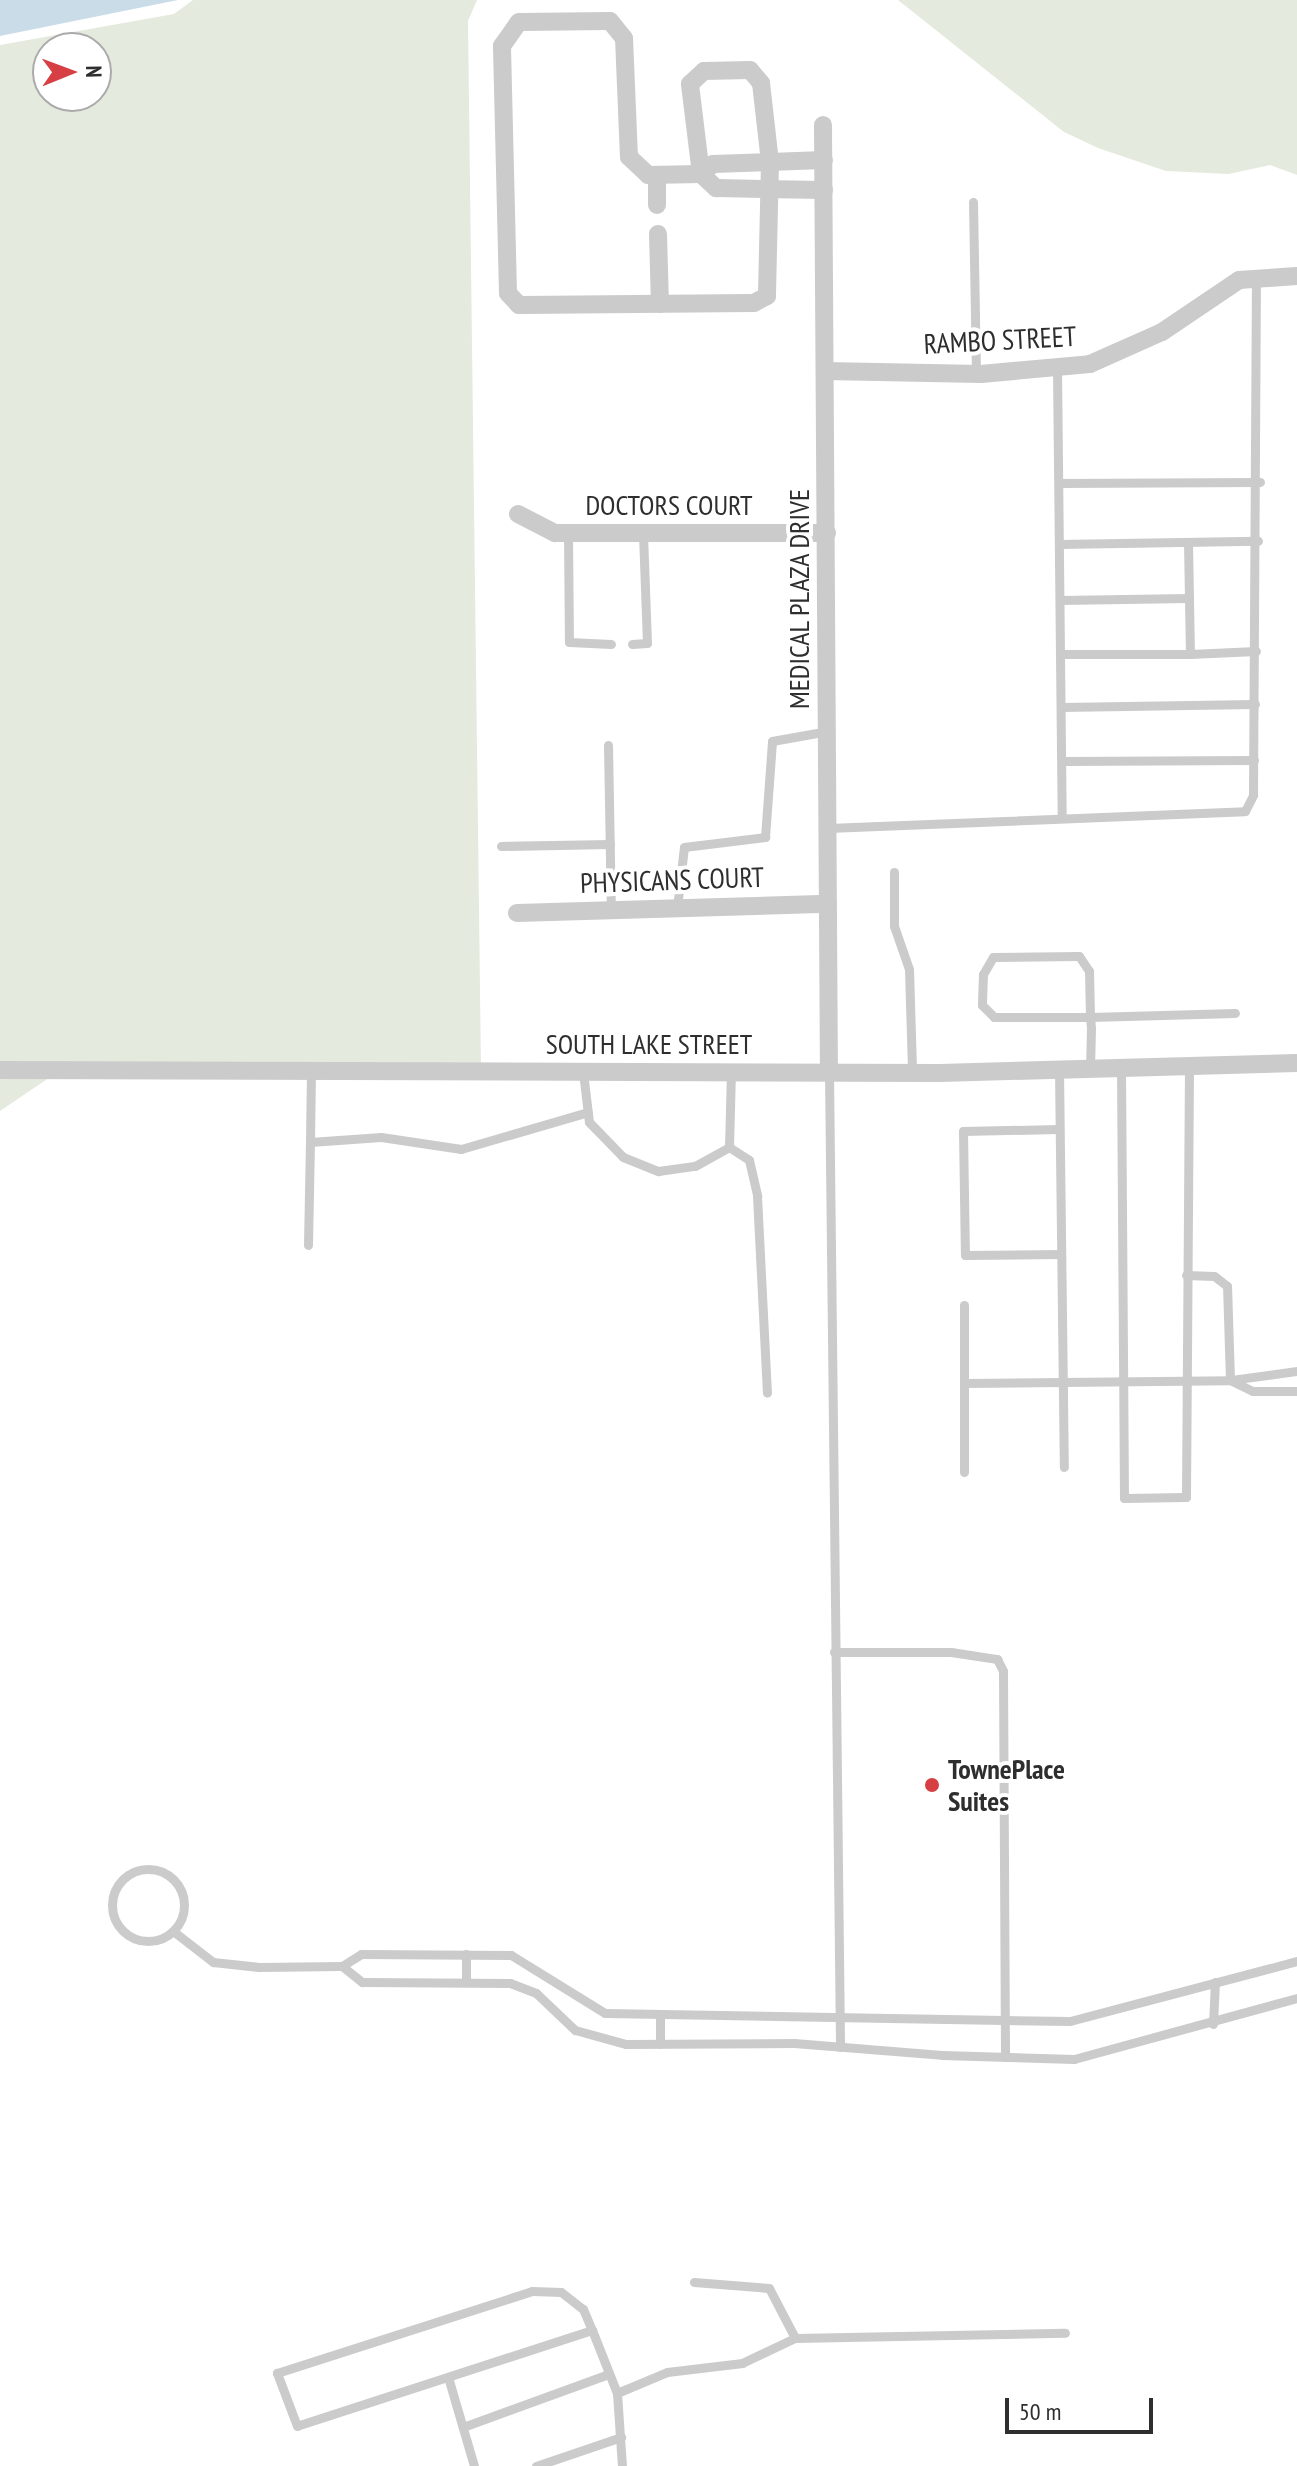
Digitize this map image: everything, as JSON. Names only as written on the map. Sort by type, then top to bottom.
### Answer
[{"type":"street","points":[[824,160],[770,162],[713,164],[701,174],[657,175],[629,157],[624,38],[610,21],[519,22],[502,46],[508,293],[519,305],[754,303],[767,296],[769,189],[770,162],[763,148],[761,83],[750,70],[704,71],[690,84],[701,174],[716,188],[769,189],[824,190]]},
{"type":"street","name":"MEDICAL PLAZA DRIVE","points":[[823,125],[829,1073]]},
{"type":"street","points":[[657,175],[657,205]]},
{"type":"street","points":[[658,234],[660,304]]},
{"type":"street","name":"RAMBO STREET","points":[[825,371],[976,374],[1057,368],[1134,348],[1223,287],[1256,277],[1297,276]]},
{"type":"street","name":"DOCTORS COURT","points":[[518,514],[538,530],[568,533],[827,533]]},
{"type":"street","name":"PHYSICANS COURT","points":[[517,913],[828,904]]},
{"type":"street","name":"SOUTH LAKE STREET","points":[[0,1070],[912,1073],[1297,1063]]},
{"type":"lane","points":[[973,202],[976,374]]},
{"type":"lane","points":[[828,828],[1030,825],[1062,815],[1245,811],[1254,760],[1260,482],[1256,277]]},
{"type":"lane","points":[[1057,368],[1062,815]]},
{"type":"lane","points":[[1059,483],[1260,482]]},
{"type":"lane","points":[[568,533],[569,642],[611,644]]},
{"type":"lane","points":[[632,644],[647,643],[643,534]]},
{"type":"lane","points":[[1059,544],[1258,541]]},
{"type":"lane","points":[[1188,542],[1190,654]]},
{"type":"lane","points":[[1060,600],[1189,598]]},
{"type":"lane","points":[[1061,654],[1256,651]]},
{"type":"lane","points":[[1061,707],[1255,704]]},
{"type":"lane","points":[[677,908],[684,847],[765,837],[772,741],[828,731]]},
{"type":"lane","points":[[608,745],[611,910]]},
{"type":"lane","points":[[1062,761],[1254,760]]},
{"type":"lane","points":[[501,846],[610,844]]},
{"type":"lane","points":[[894,872],[894,926],[909,969],[912,1073]]},
{"type":"lane","points":[[1090,1069],[1090,1017],[1089,971],[1079,956],[993,957],[983,974],[982,1005],[994,1017],[1090,1017],[1235,1013]]},
{"type":"lane","points":[[1121,1068],[1124,1498],[1186,1497],[1189,1067]]},
{"type":"lane","points":[[308,1245],[311,1070]]},
{"type":"lane","points":[[1059,1070],[1064,1467]]},
{"type":"lane","points":[[583,1072],[588,1112],[623,1157],[658,1171],[695,1166],[729,1147]]},
{"type":"lane","points":[[729,1147],[731,1073]]},
{"type":"lane","points":[[829,1073],[840,2047]]},
{"type":"lane","points":[[310,1142],[381,1137],[461,1149],[588,1112]]},
{"type":"lane","points":[[1059,1129],[963,1131],[965,1255],[1061,1254]]},
{"type":"lane","points":[[729,1147],[749,1160],[757,1196],[767,1393]]},
{"type":"lane","points":[[1186,1275],[1214,1276],[1227,1286],[1230,1380]]},
{"type":"lane","points":[[964,1305],[964,1472]]},
{"type":"lane","points":[[964,1383],[1230,1380],[1293,1372],[1292,1391],[1253,1391],[1230,1380]]},
{"type":"lane","points":[[834,1652],[997,1659],[1005,2057]]},
{"type":"lane","points":[[146,1868],[178,1885],[184,1910],[173,1931],[152,1941],[121,1930],[111,1908],[124,1877],[146,1868]]},
{"type":"lane","points":[[173,1931],[213,1962],[342,1966],[361,1954],[511,1955],[536,1965],[605,2013],[660,2015],[1005,2020],[1123,2013],[1215,1982],[1297,1961]]},
{"type":"lane","points":[[466,1954],[466,1980]]},
{"type":"lane","points":[[342,1966],[362,1982],[466,1980],[536,1993],[575,2030],[600,2040],[840,2047],[1005,2057],[1074,2059],[1213,2024],[1297,1998]]},
{"type":"lane","points":[[1213,2024],[1215,1982]]},
{"type":"lane","points":[[660,2015],[660,2044]]},
{"type":"lane","points":[[694,2282],[769,2288],[795,2338]]},
{"type":"lane","points":[[592,2330],[297,2426],[277,2373],[532,2291],[561,2292],[583,2309],[592,2330],[617,2393],[622,2466]]},
{"type":"lane","points":[[617,2393],[667,2372],[742,2363],[795,2338],[1065,2333]]},
{"type":"lane","points":[[463,2427],[609,2374]]},
{"type":"lane","points":[[448,2377],[474,2466]]},
{"type":"lane","points":[[536,2466],[621,2437]]},
{"type":"shaded area","points":[[193,0],[477,0],[468,21],[481,1071],[62,1069],[0,1111],[0,45],[32,39],[32,112],[112,112],[112,32],[73,32],[174,14]]},
{"type":"shaded area","points":[[898,0],[1297,0],[1297,175],[1270,165],[1229,174],[1166,171],[1098,148],[1064,132]]},
{"type":"water","points":[[0,0],[178,0],[0,36]]},
{"type":"place","name":"TownePlace Suites","points":[[932,1785]]}]
